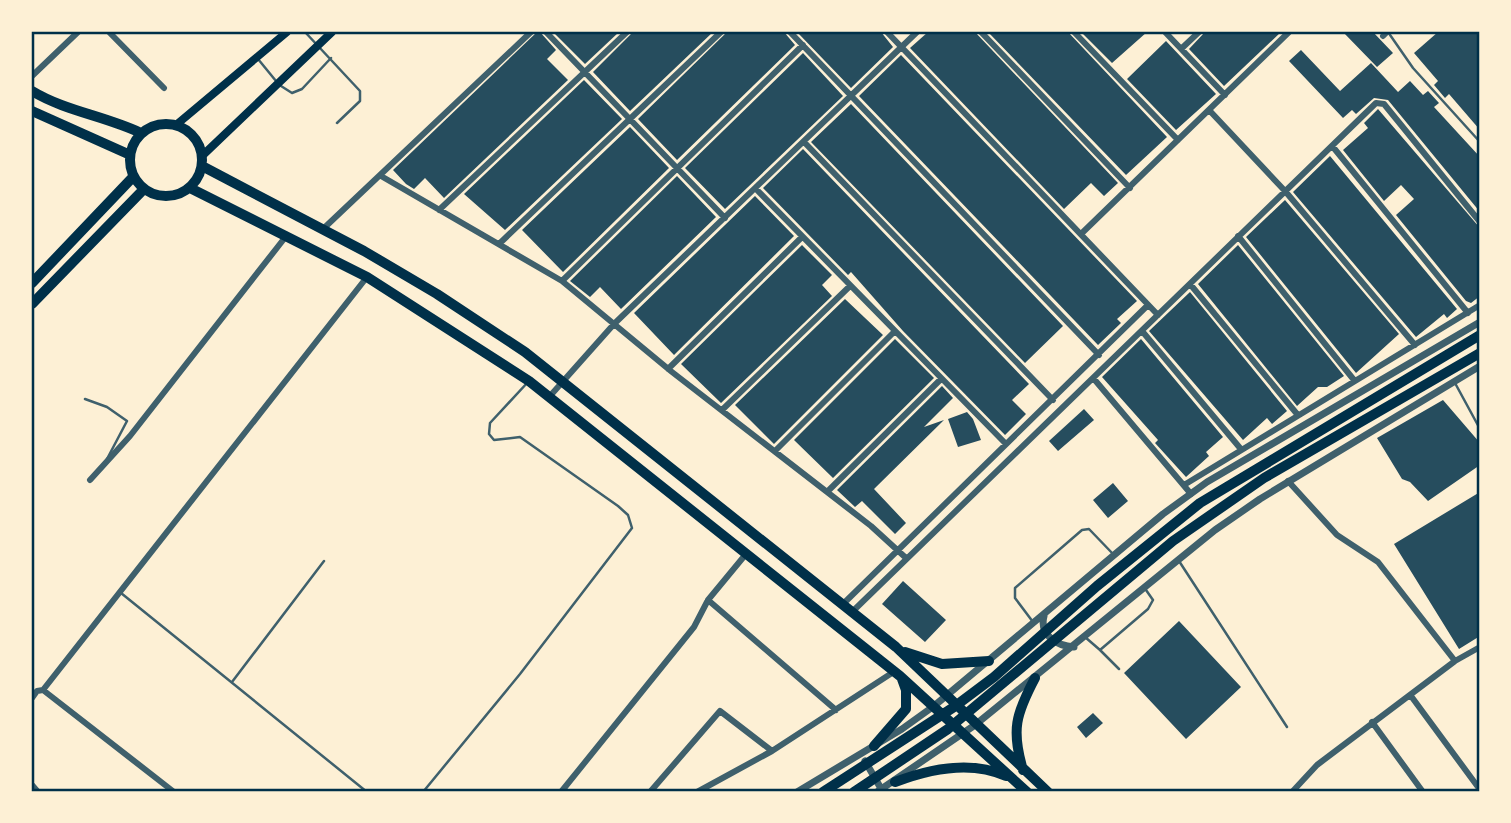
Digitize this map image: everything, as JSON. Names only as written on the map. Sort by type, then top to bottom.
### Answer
[{"type":"main road","points":[[176,125],[287,32]]},
{"type":"main road","points":[[331,32],[277,82],[202,161],[190,188],[176,196],[167,196],[144,189],[133,177],[128,154],[141,133],[155,125],[176,125],[193,137],[202,161],[470,315],[563,381],[896,647],[1048,792]]},
{"type":"main road","points":[[32,91],[50,102],[117,122],[141,133]]},
{"type":"main road","points":[[32,111],[128,154]]},
{"type":"main road","points":[[32,283],[133,177]]},
{"type":"main road","points":[[190,188],[367,277],[550,396],[898,674],[1024,789]]},
{"type":"main road","points":[[32,304],[144,189]]},
{"type":"main road","points":[[823,792],[954,707],[994,677],[1097,586],[1200,503],[1479,335]]},
{"type":"main road","points":[[854,792],[948,729],[1173,541],[1265,478],[1479,353]]},
{"type":"main road","points":[[706,523],[718,506]]},
{"type":"main road","points":[[896,647],[914,657],[942,664],[989,661]]},
{"type":"main road","points":[[874,746],[906,709],[906,690],[898,674]]},
{"type":"main road","points":[[1023,770],[1015,734],[1019,709],[1035,678]]},
{"type":"main road","points":[[895,782],[947,768],[967,768],[1003,775],[1024,789]]},
{"type":"street","points":[[32,76],[78,32]]},
{"type":"street","points":[[108,32],[164,88]]},
{"type":"street","points":[[323,229],[531,32]]},
{"type":"street","points":[[547,32],[725,218]]},
{"type":"street","points":[[439,210],[627,32]]},
{"type":"street","points":[[499,244],[721,32]]},
{"type":"street","points":[[790,32],[1099,355]]},
{"type":"street","points":[[887,32],[1158,315]]},
{"type":"street","points":[[550,396],[614,324],[852,97],[916,32]]},
{"type":"street","points":[[981,32],[1130,188]]},
{"type":"street","points":[[1074,32],[1178,140]]},
{"type":"street","points":[[1165,32],[1224,95]]},
{"type":"street","points":[[1181,49],[1199,32]]},
{"type":"street","points":[[1081,234],[1289,32]]},
{"type":"street","points":[[562,281],[803,45]]},
{"type":"street","points":[[852,612],[1376,103],[1384,104],[1479,222]]},
{"type":"street","points":[[1209,110],[1285,191],[1415,345]]},
{"type":"street","points":[[804,142],[1053,400]]},
{"type":"street","points":[[1333,147],[1468,313]]},
{"type":"street","points":[[381,176],[562,281],[668,369],[898,548],[906,558]]},
{"type":"street","points":[[756,189],[1006,444]]},
{"type":"street","points":[[90,480],[287,235]]},
{"type":"street","points":[[1238,236],[1354,380]]},
{"type":"street","points":[[668,369],[802,237]]},
{"type":"street","points":[[32,698],[121,593],[367,277]]},
{"type":"street","points":[[1190,284],[1297,414]]},
{"type":"street","points":[[722,410],[850,286]]},
{"type":"street","points":[[842,605],[1148,305]]},
{"type":"street","points":[[1184,485],[1240,448],[1479,305]]},
{"type":"street","points":[[797,792],[874,746],[946,697],[1114,555],[1191,494],[1479,322]]},
{"type":"street","points":[[775,451],[895,331]]},
{"type":"street","points":[[1142,331],[1240,448]]},
{"type":"street","points":[[1383,363],[1391,375]]},
{"type":"street","points":[[861,754],[880,791],[895,782],[975,725],[1075,647],[1177,558],[1287,481],[1479,366]]},
{"type":"street","points":[[827,492],[942,379]]},
{"type":"street","points":[[1094,379],[1191,494]]},
{"type":"street","points":[[1287,481],[1337,535],[1378,562],[1455,661]]},
{"type":"street","points":[[561,792],[694,627],[708,600],[746,554]]},
{"type":"street","points":[[708,600],[836,710]]},
{"type":"street","points":[[1045,614],[1043,628],[1047,636],[1060,645],[1075,647]]},
{"type":"street","points":[[1292,792],[1317,765],[1455,661],[1479,647]]},
{"type":"street","points":[[697,792],[772,751],[898,674]]},
{"type":"street","points":[[40,690],[174,792]]},
{"type":"street","points":[[1411,696],[1476,788]]},
{"type":"street","points":[[650,792],[720,710],[772,751]]},
{"type":"street","points":[[1373,722],[1423,792]]},
{"type":"lane","points":[[306,32],[356,84],[360,95],[360,101],[337,123]]},
{"type":"lane","points":[[1386,33],[1413,68],[1479,142]]},
{"type":"lane","points":[[258,59],[286,90],[297,92],[331,58]]},
{"type":"lane","points":[[1454,380],[1479,429]]},
{"type":"lane","points":[[423,792],[520,674],[632,528],[628,515],[618,506],[520,437],[494,440],[489,434],[490,423],[529,381]]},
{"type":"lane","points":[[85,399],[107,407],[127,421],[112,446],[107,461]]},
{"type":"lane","points":[[1034,623],[1015,598],[1015,588],[1082,530],[1088,529],[1114,555]]},
{"type":"lane","points":[[1177,558],[1287,727]]},
{"type":"lane","points":[[232,682],[324,561]]},
{"type":"lane","points":[[1100,650],[1148,609],[1153,600],[1144,587]]},
{"type":"lane","points":[[121,593],[367,792]]},
{"type":"lane","points":[[1085,637],[1119,669]]},
{"type":"building","points":[[537,32],[556,50],[547,59],[568,80],[444,198],[425,178],[414,189],[406,184],[393,170]]},
{"type":"building","points":[[553,32],[619,32],[585,64]]},
{"type":"building","points":[[633,32],[713,32],[630,111],[593,72]]},
{"type":"building","points":[[727,32],[784,32],[795,45],[677,160],[638,119]]},
{"type":"building","points":[[797,32],[881,32],[893,47],[851,88]]},
{"type":"building","points":[[928,32],[975,32],[1118,183],[1104,196],[1091,183],[1064,209],[910,48]]},
{"type":"building","points":[[988,32],[1068,32],[1167,137],[1126,175]]},
{"type":"building","points":[[1081,32],[1147,32],[1112,63]]},
{"type":"building","points":[[1205,32],[1281,32],[1224,86],[1189,49]]},
{"type":"building","points":[[1343,32],[1373,32],[1393,53],[1377,67]]},
{"type":"building","points":[[1438,32],[1480,32],[1480,130],[1449,94],[1445,98],[1434,85],[1438,81],[1414,53]]},
{"type":"building","points":[[1166,41],[1216,94],[1176,130],[1127,79]]},
{"type":"building","points":[[1301,50],[1340,91],[1371,63],[1398,92],[1410,81],[1423,95],[1428,91],[1439,103],[1434,107],[1480,157],[1480,212],[1388,100],[1374,98],[1356,114],[1352,110],[1343,118],[1289,61]]},
{"type":"building","points":[[803,53],[843,96],[725,209],[685,168]]},
{"type":"building","points":[[901,55],[1137,301],[1117,319],[1121,323],[1098,345],[859,96]]},
{"type":"building","points":[[584,80],[622,119],[505,230],[464,194]]},
{"type":"building","points":[[851,104],[1063,326],[1025,363],[811,142]]},
{"type":"building","points":[[1378,109],[1480,228],[1480,296],[1471,303],[1466,301],[1396,215],[1414,199],[1401,185],[1384,201],[1343,150],[1368,128],[1364,123]]},
{"type":"building","points":[[630,127],[669,168],[563,272],[522,230]]},
{"type":"building","points":[[803,149],[1029,384],[1012,400],[1026,414],[1005,435],[903,331],[851,272],[848,275],[763,188]]},
{"type":"building","points":[[1330,156],[1457,309],[1447,318],[1444,314],[1416,337],[1293,192]]},
{"type":"building","points":[[677,176],[716,217],[621,309],[600,287],[590,297],[570,281]]},
{"type":"building","points":[[755,196],[794,236],[674,355],[634,313]]},
{"type":"building","points":[[1285,200],[1399,334],[1356,373],[1246,237]]},
{"type":"building","points":[[802,245],[832,275],[822,285],[832,296],[721,403],[681,364]]},
{"type":"building","points":[[1238,245],[1344,376],[1327,387],[1318,387],[1297,406],[1198,284]]},
{"type":"building","points":[[1190,292],[1287,411],[1272,424],[1267,418],[1243,440],[1149,331]]},
{"type":"building","points":[[845,299],[883,335],[774,444],[735,405]]},
{"type":"building","points":[[895,339],[934,378],[833,478],[794,440]]},
{"type":"building","points":[[1141,339],[1223,437],[1206,452],[1209,456],[1186,477],[1155,443],[1158,440],[1102,377]]},
{"type":"building","points":[[942,386],[953,398],[924,427],[944,420],[874,489],[906,523],[895,534],[862,501],[855,507],[837,490]]},
{"type":"building","points":[[1443,400],[1480,443],[1480,465],[1428,501],[1410,482],[1402,479],[1377,438]]},
{"type":"building","points":[[1084,409],[1094,420],[1058,451],[1049,441]]},
{"type":"building","points":[[967,412],[973,419],[981,440],[958,447],[948,419]]},
{"type":"building","points":[[1113,483],[1128,501],[1108,518],[1093,500]]},
{"type":"building","points":[[1480,492],[1480,636],[1459,649],[1394,544]]},
{"type":"building","points":[[903,581],[946,620],[925,642],[882,604]]},
{"type":"building","points":[[1179,621],[1241,687],[1186,739],[1124,673]]},
{"type":"building","points":[[1093,713],[1103,723],[1086,738],[1077,727]]}]
